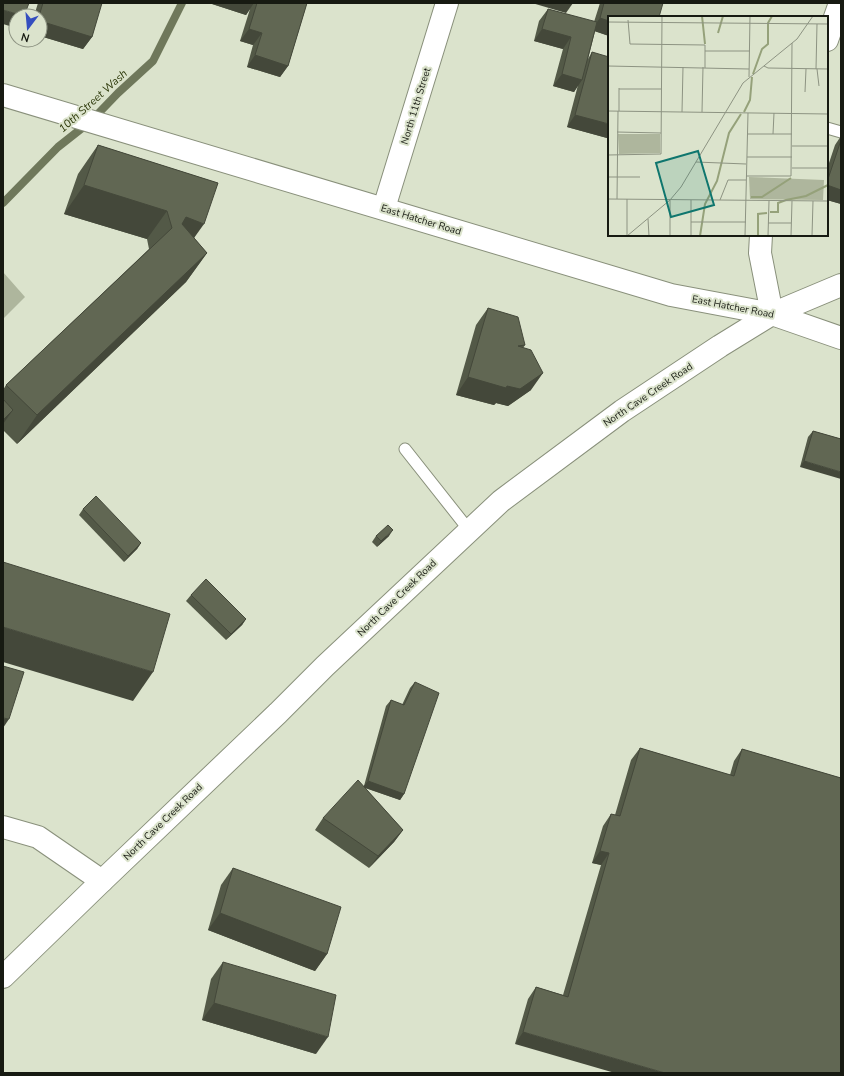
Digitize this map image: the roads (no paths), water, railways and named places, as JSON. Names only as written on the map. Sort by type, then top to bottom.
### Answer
[{"type":"street","name":"North 11th Street","points":[[384,208],[447,3]]},
{"type":"street","points":[[828,37],[840,3]]},
{"type":"street","name":"East Hatcher Road","points":[[3,95],[671,295],[772,314],[841,338]]},
{"type":"street","points":[[761,236],[760,253],[772,314]]},
{"type":"street","name":"North Cave Creek Road","points":[[3,977],[501,501],[604,425],[707,355],[772,314],[841,285]]},
{"type":"street","points":[[3,827],[38,837],[102,881]]},
{"type":"lane","points":[[828,128],[841,132]]},
{"type":"lane","points":[[405,449],[469,530]]},
{"type":"waterway","name":"10th Street Wash","points":[[3,203],[58,147],[91,121],[118,93],[153,61],[182,3]]}]
